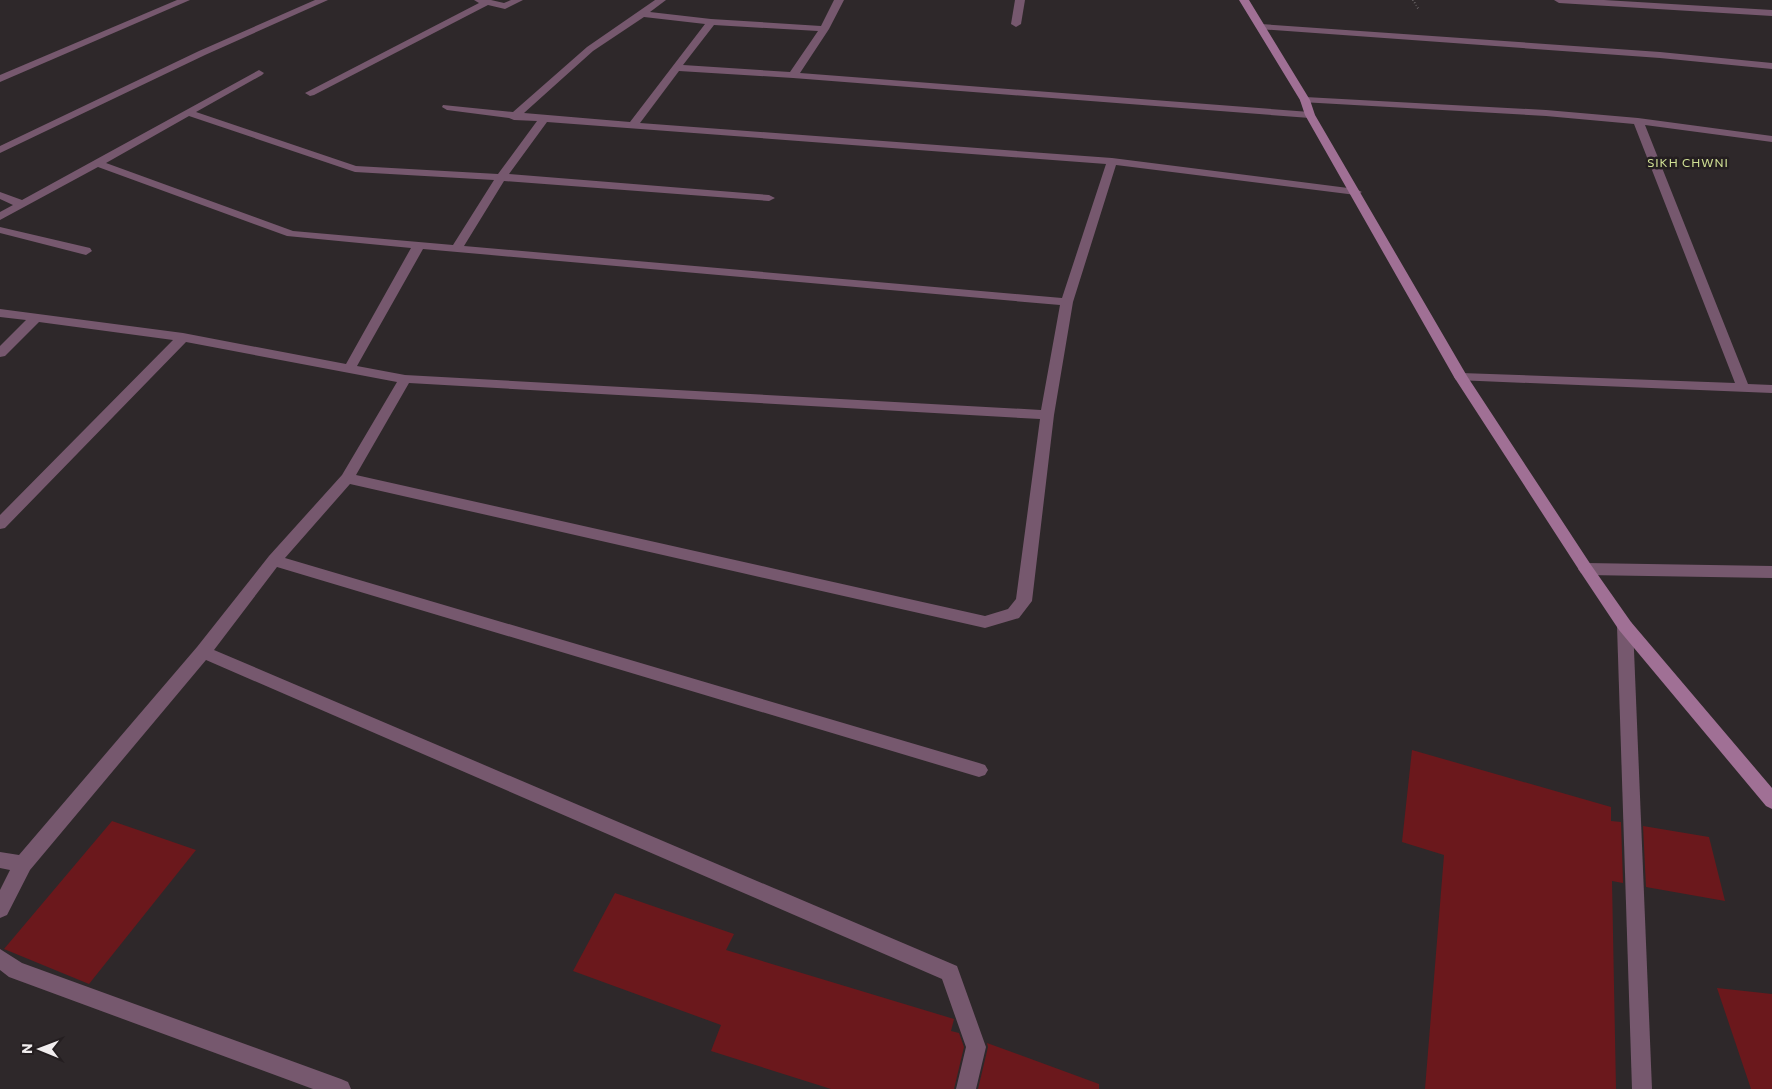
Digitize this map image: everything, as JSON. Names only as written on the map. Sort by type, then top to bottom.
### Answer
[{"type":"main road","points":[[1244,0],[1306,100],[1310,115],[1462,377],[1586,569],[1625,626],[1772,801]]},
{"type":"street","points":[[0,79],[185,0]]},
{"type":"street","points":[[0,150],[202,52],[323,0]]},
{"type":"street","points":[[310,93],[482,1],[505,6],[518,0]]},
{"type":"street","points":[[514,116],[590,50],[660,0]]},
{"type":"street","points":[[793,75],[824,29],[839,0]]},
{"type":"street","points":[[1016,24],[1020,0]]},
{"type":"street","points":[[1559,0],[1772,13]]},
{"type":"street","points":[[642,14],[711,22],[824,29]]},
{"type":"street","points":[[632,126],[711,22]]},
{"type":"street","points":[[1261,28],[1660,55],[1772,66]]},
{"type":"street","points":[[676,68],[793,75],[1310,115]]},
{"type":"street","points":[[0,217],[259,73]]},
{"type":"street","points":[[1306,100],[1546,113],[1638,121],[1772,140]]},
{"type":"street","points":[[447,107],[544,120],[1112,161],[1356,192]]},
{"type":"street","points":[[189,113],[355,169],[501,176],[769,198]]},
{"type":"street","points":[[456,248],[501,176],[544,120]]},
{"type":"street","points":[[1638,121],[1743,387]]},
{"type":"street","points":[[347,478],[985,622],[1013,614],[1024,601],[1047,415],[1067,302],[1112,161]]},
{"type":"street","points":[[98,163],[291,234],[1067,302]]},
{"type":"street","points":[[0,195],[23,205]]},
{"type":"street","points":[[0,230],[86,251]]},
{"type":"street","points":[[349,369],[419,245]]},
{"type":"street","points":[[0,313],[183,336],[405,380],[1047,415]]},
{"type":"street","points":[[0,353],[36,318]]},
{"type":"street","points":[[0,524],[183,336]]},
{"type":"street","points":[[1462,377],[1772,389]]},
{"type":"street","points":[[0,909],[23,864],[203,652],[274,560],[347,478],[405,380]]},
{"type":"street","points":[[274,560],[979,770]]},
{"type":"street","points":[[1586,569],[1772,572]]},
{"type":"street","points":[[1625,626],[1642,1089]]},
{"type":"street","points":[[203,652],[950,974],[976,1047],[966,1089]]},
{"type":"street","points":[[0,860],[23,864]]},
{"type":"street","points":[[0,958],[16,970],[340,1089]]},
{"type":"building","points":[[1412,750],[1611,807],[1611,821],[1621,822],[1623,883],[1612,881],[1616,1089],[1425,1089],[1444,855],[1402,842]]},
{"type":"building","points":[[112,821],[196,850],[89,984],[4,949]]},
{"type":"building","points":[[1643,826],[1709,837],[1725,901],[1646,887]]},
{"type":"building","points":[[615,893],[734,934],[726,950],[954,1019],[951,1031],[959,1033],[964,1047],[954,1089],[831,1089],[711,1051],[721,1025],[573,971]]},
{"type":"building","points":[[1717,988],[1772,994],[1772,1089],[1751,1089]]},
{"type":"building","points":[[987,1043],[1099,1084],[1099,1089],[978,1089],[988,1047]]},
{"type":"district","name":"SIKH CHWNI","points":[[1688,163]]}]
